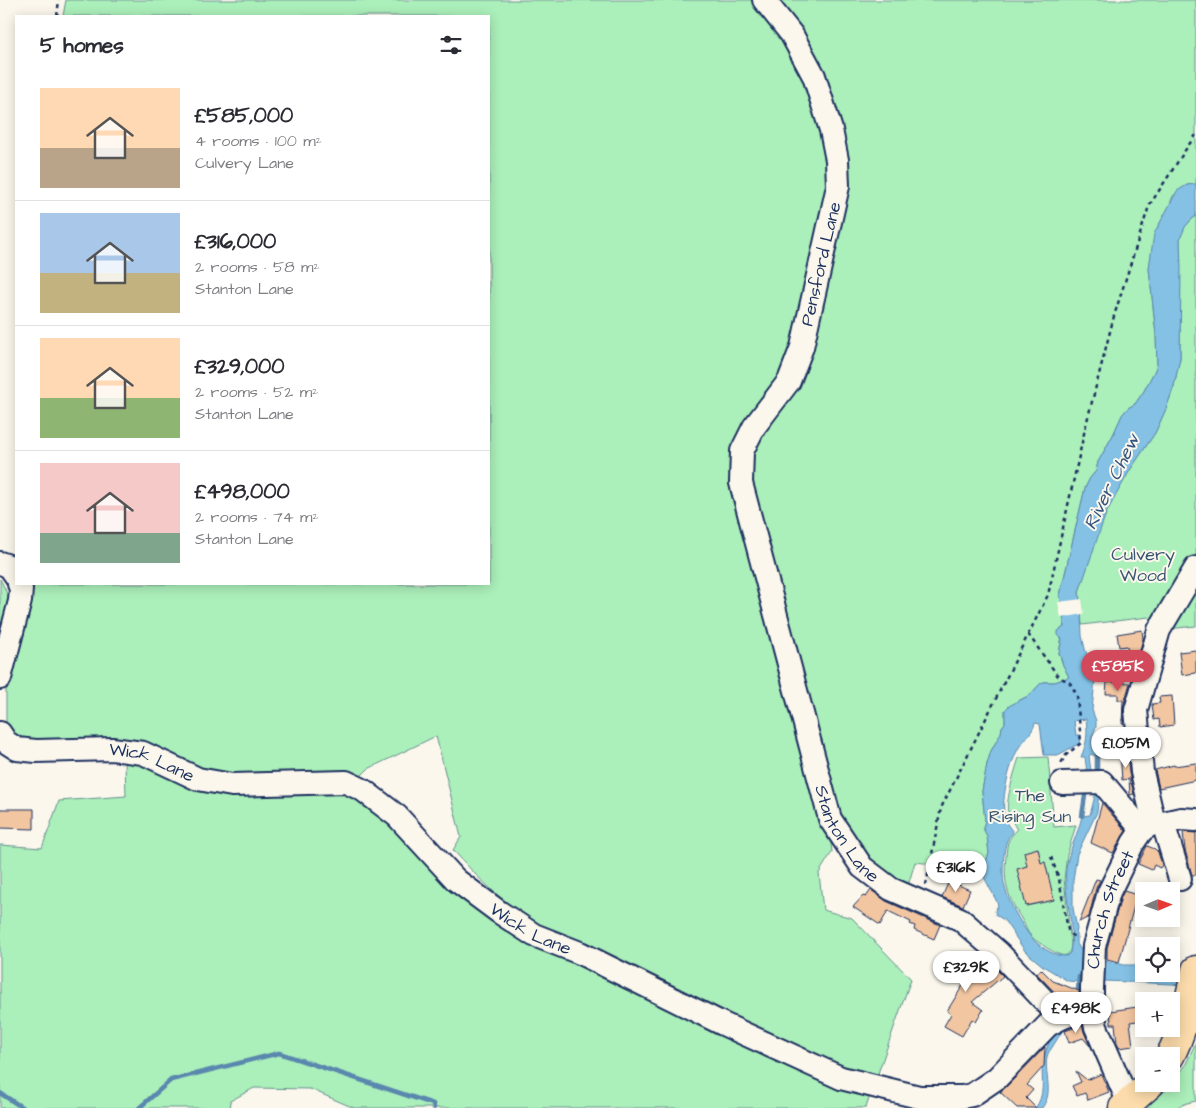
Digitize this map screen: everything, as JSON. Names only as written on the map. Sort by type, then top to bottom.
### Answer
[{"type":"highway","points":[[1174,1047],[1189,1001],[1196,970]]},
{"type":"highway","points":[[1128,1106],[1142,1092]]},
{"type":"street","name":"Pensford Lane","points":[[752,528],[741,483],[742,451],[754,427],[789,381],[802,347],[838,186],[837,160],[831,130],[814,76],[792,35],[764,0]]},
{"type":"street","name":"Stanton Lane","points":[[752,528],[830,819],[862,867],[891,889],[960,919],[999,953],[1061,1018]]},
{"type":"street","points":[[0,563],[9,566],[15,575]]},
{"type":"street","points":[[1180,879],[1153,825],[1142,772],[1136,710],[1159,630],[1196,568]]},
{"type":"street","points":[[0,678],[20,601],[19,585]]},
{"type":"street","name":"Wick Lane","points":[[0,733],[6,742],[17,749],[36,751],[112,749],[143,753],[198,779],[232,785],[346,782],[363,790],[397,816],[456,880],[534,935],[580,953],[723,1024],[841,1078],[919,1097],[962,1097],[969,1101],[996,1078],[1048,1025],[1061,1018]]},
{"type":"street","points":[[1062,783],[1102,782],[1153,825]]},
{"type":"street","points":[[1153,825],[1181,819],[1196,820]]},
{"type":"street","name":"Church Street","points":[[1128,1106],[1096,1027],[1086,943],[1133,843],[1153,825]]},
{"type":"street","points":[[1061,1018],[1075,1013],[1092,999]]},
{"type":"path","points":[[56,15],[59,0]]},
{"type":"path","points":[[928,874],[940,808],[1048,595],[1085,429],[1114,316],[1149,206],[1196,135]]},
{"type":"path","points":[[1028,634],[1058,676],[1070,683],[1077,695],[1081,743],[1066,756],[1061,764],[1058,777],[1062,783]]},
{"type":"path","points":[[1051,857],[1059,879],[1068,930],[1072,936],[1086,943]]},
{"type":"green space","points":[[66,0],[1196,0],[1196,184],[1187,185],[1173,196],[1167,212],[1157,228],[1149,268],[1157,365],[1135,404],[1122,415],[1098,462],[1096,471],[1085,488],[1060,595],[1064,623],[1059,653],[1069,677],[1055,682],[1041,683],[1030,695],[1005,710],[1005,723],[991,751],[982,791],[985,821],[983,828],[987,836],[989,853],[986,862],[977,869],[915,862],[907,889],[894,886],[831,819],[744,465],[805,348],[817,332],[832,259],[811,271],[781,377],[733,448],[729,473],[828,820],[832,852],[819,873],[823,910],[852,918],[911,979],[876,1079],[847,1073],[541,926],[506,903],[453,850],[461,837],[436,736],[368,769],[358,779],[236,780],[20,744],[6,729],[6,680],[31,585],[490,585],[490,15],[63,15]]},
{"type":"green space","name":"Culvery Wood","points":[[1196,216],[1196,626],[1158,630],[1149,617],[1082,625],[1079,592],[1099,530],[1111,503],[1130,470],[1155,433],[1174,386],[1180,358],[1180,239],[1186,226]]},
{"type":"green space","points":[[0,579],[11,605],[0,642]]},
{"type":"green space","points":[[1048,757],[1054,827],[1076,825],[1067,855],[1064,879],[1071,944],[1070,950],[1066,955],[1047,948],[1030,934],[1010,897],[1005,875],[1007,845],[1011,836],[1017,830],[1007,807],[1019,758]]},
{"type":"green space","points":[[146,760],[195,784],[344,789],[376,809],[460,897],[870,1095],[866,1108],[354,1108],[310,1089],[254,1088],[230,1101],[231,1108],[0,1108],[0,845],[42,848],[59,801],[126,796],[125,763]]},
{"type":"green space","points":[[1196,1042],[1196,1101],[1175,1108],[1148,1108],[1147,1106],[1164,1092],[1180,1092],[1180,1073]]},
{"type":"water","name":"River Chew","points":[[1196,184],[1196,216],[1185,227],[1180,239],[1180,358],[1174,386],[1155,433],[1130,470],[1106,513],[1079,592],[1082,636],[1095,679],[1092,710],[1096,727],[1092,742],[1094,749],[1100,756],[1091,754],[1089,756],[1091,772],[1087,773],[1085,757],[1081,757],[1085,747],[1086,719],[1074,721],[1076,735],[1081,735],[1080,743],[1058,755],[1044,755],[1040,724],[1035,723],[1018,749],[1011,765],[1006,785],[1004,814],[1006,822],[1013,832],[1006,842],[1003,867],[1004,884],[1008,897],[1030,936],[1046,950],[1056,955],[1066,956],[1070,953],[1071,921],[1066,890],[1066,868],[1082,816],[1090,815],[1096,792],[1099,791],[1097,812],[1077,854],[1073,880],[1073,908],[1077,929],[1076,942],[1084,955],[1124,965],[1135,965],[1135,982],[1180,982],[1180,965],[1196,964],[1196,987],[1172,984],[1068,981],[1043,966],[1025,951],[1004,920],[996,915],[995,911],[998,905],[984,877],[983,865],[989,853],[987,836],[983,828],[985,821],[982,791],[991,751],[1005,723],[1005,710],[1030,695],[1041,683],[1055,682],[1069,677],[1059,653],[1062,639],[1058,635],[1058,631],[1064,627],[1060,595],[1085,488],[1096,471],[1098,462],[1122,415],[1135,404],[1155,370],[1157,364],[1156,335],[1149,268],[1154,234],[1177,191],[1187,185]]},
{"type":"water","points":[[1071,1023],[1063,1030],[1048,1054],[1046,1067],[1048,1095],[1042,1108],[1035,1108],[1042,1094],[1042,1064],[1050,1040],[1057,1030]]},
{"type":"pier","points":[[1082,599],[1084,614],[1061,618],[1058,602]]},
{"type":"building","points":[[1142,630],[1143,639],[1136,664],[1129,665],[1127,646],[1119,647],[1117,634]]},
{"type":"building","points":[[1196,650],[1196,673],[1182,675],[1179,652]]},
{"type":"building","points":[[1107,682],[1130,683],[1123,707],[1124,724],[1122,724],[1123,700],[1118,700],[1118,694],[1106,694]]},
{"type":"building","points":[[1172,696],[1174,725],[1160,727],[1159,719],[1154,720],[1152,704],[1160,703],[1159,697]]},
{"type":"building","points":[[1120,751],[1127,751],[1129,773],[1134,794],[1130,795],[1129,779],[1122,780]]},
{"type":"building","points":[[1196,763],[1196,780],[1159,788],[1155,770],[1174,765]]},
{"type":"building","name":"The Rising Sun","points":[[1102,803],[1126,831],[1113,853],[1091,843]]},
{"type":"building","points":[[0,809],[34,809],[34,829],[0,828]]},
{"type":"building","points":[[1183,832],[1196,833],[1196,875],[1192,875],[1185,850]]},
{"type":"building","points":[[1147,846],[1158,852],[1162,865],[1160,868],[1154,865],[1152,870],[1138,864]]},
{"type":"building","points":[[1038,848],[1041,863],[1045,862],[1054,900],[1026,906],[1017,869],[1027,866],[1024,852]]},
{"type":"building","points":[[1096,879],[1100,880],[1096,888],[1089,917],[1079,922]]},
{"type":"building","points":[[949,881],[970,890],[963,906],[942,897]]},
{"type":"building","points":[[871,890],[886,901],[940,925],[934,939],[914,930],[915,926],[910,924],[911,922],[888,911],[880,925],[853,907],[863,896],[866,897]]},
{"type":"building","points":[[1124,891],[1135,894],[1135,902],[1119,962],[1107,959],[1107,948]]},
{"type":"building","points":[[941,954],[984,976],[994,967],[1003,976],[972,1002],[983,1010],[976,1022],[972,1019],[962,1036],[944,1026],[951,1014],[947,1011],[965,982],[934,966]]},
{"type":"building","points":[[1041,969],[1053,981],[1079,991],[1079,999],[1065,1003],[1037,974]]},
{"type":"building","points":[[1135,1007],[1135,1021],[1130,1022],[1133,1046],[1119,1048],[1115,1024],[1111,1024],[1110,1011]]},
{"type":"building","points":[[1082,1025],[1090,1046],[1083,1038],[1069,1043],[1065,1031]]},
{"type":"building","points":[[1045,1047],[1044,1066],[1027,1085],[1033,1090],[1026,1098],[1036,1108],[1017,1108],[1000,1092]]},
{"type":"building","points":[[1076,1071],[1087,1080],[1101,1074],[1109,1092],[1088,1100],[1085,1093],[1077,1096],[1072,1086],[1081,1082]]},
{"type":"waterway","name":"River Chew","points":[[1097,756],[1097,775]]},
{"type":"waterway","name":"River Chew","points":[[1082,816],[1086,789]]},
{"type":"waterway","points":[[1078,991],[1079,977]]},
{"type":"waterway","points":[[139,1108],[171,1080],[279,1053],[433,1104],[434,1108]]},
{"type":"waterway","points":[[0,1093],[23,1108]]}]
